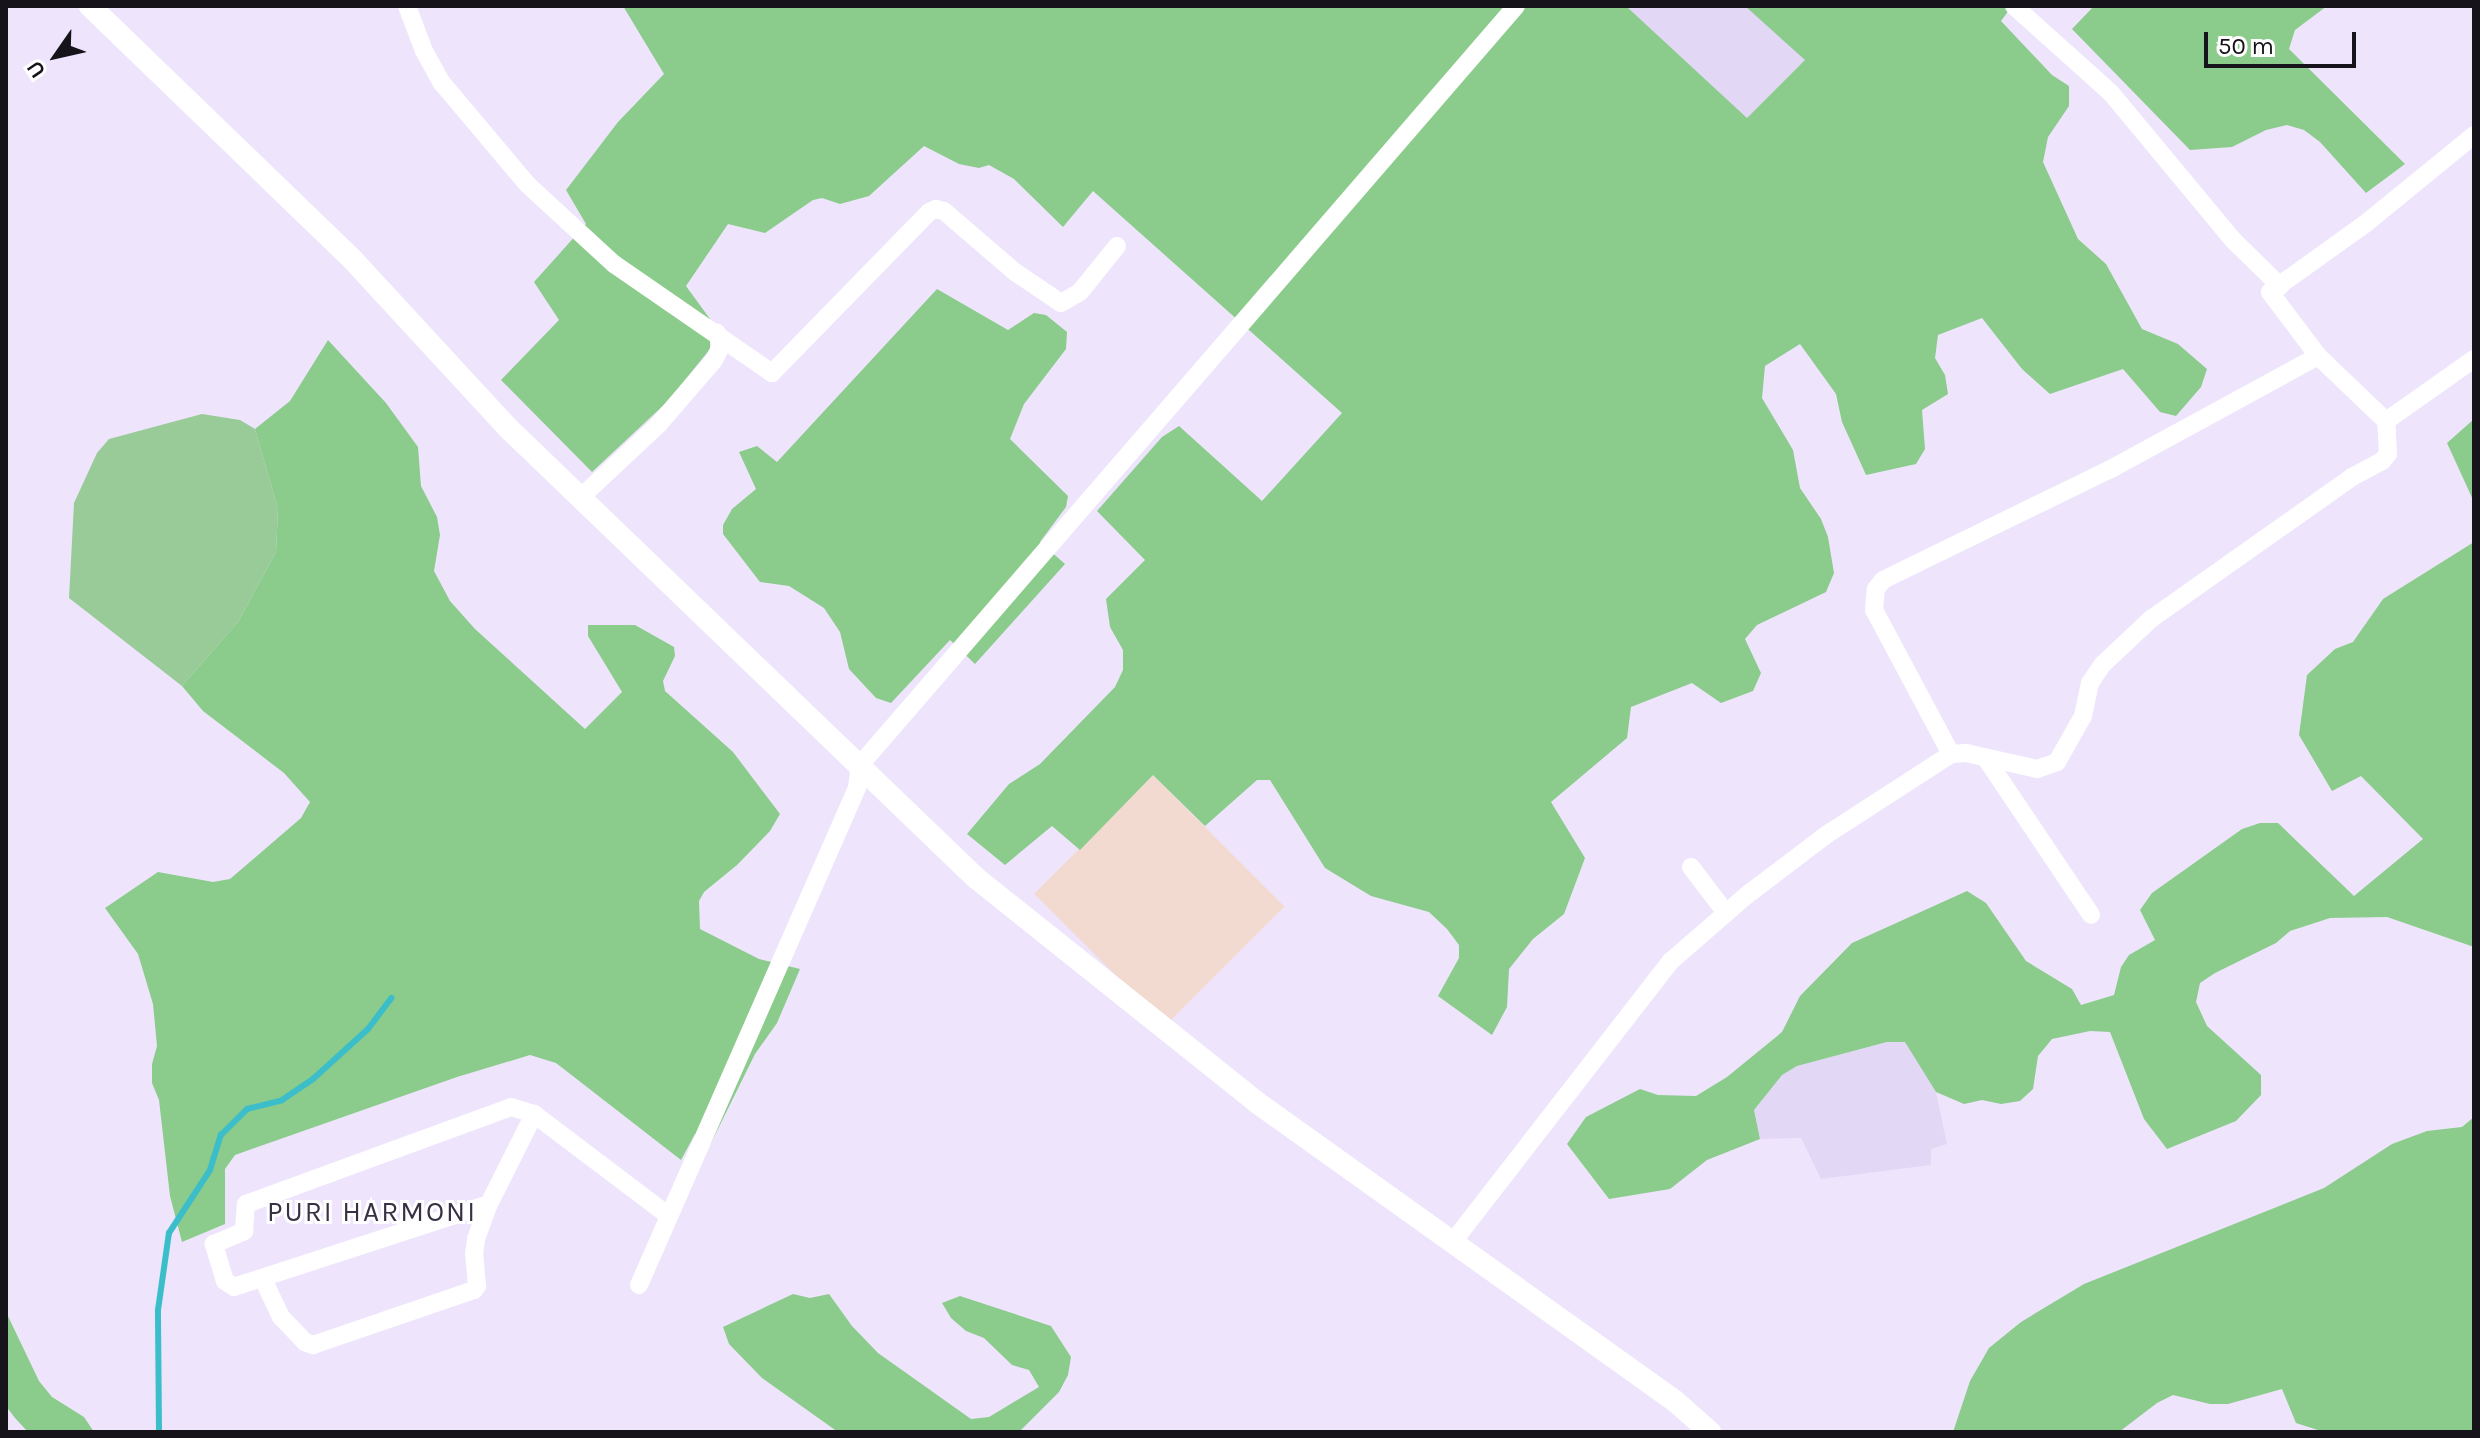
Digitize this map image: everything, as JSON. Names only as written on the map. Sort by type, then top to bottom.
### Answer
[{"type":"street","points":[[90,6],[353,260],[507,427],[830,741],[860,765],[976,878],[1255,1101],[1675,1401],[1710,1432]]},
{"type":"street","points":[[407,6],[424,51],[442,83],[528,185],[614,264],[772,373],[929,212],[936,209],[944,211],[1015,272],[1061,303],[1080,292],[1117,246]]},
{"type":"street","points":[[639,1285],[857,788],[860,765],[1516,6]]},
{"type":"street","points":[[2014,6],[2111,93],[2233,240],[2280,286]]},
{"type":"street","points":[[1452,1243],[1671,961],[1726,913],[1826,835],[1951,754],[1985,757],[2037,769],[2057,762],[2083,716],[2090,683],[2103,664],[2151,619],[2352,477],[2382,461],[2388,454],[2386,421],[2318,356],[2270,292],[2365,224],[2474,135]]},
{"type":"street","points":[[580,498],[659,424],[714,360],[721,346],[717,333]]},
{"type":"street","points":[[1951,754],[1874,610],[1876,589],[1883,580],[2109,470],[2318,356]]},
{"type":"street","points":[[2386,421],[2474,359]]},
{"type":"street","points":[[1985,757],[2091,915]]},
{"type":"street","points":[[1691,867],[1726,913]]},
{"type":"street","points":[[489,1204],[234,1287],[228,1284],[214,1244],[244,1231],[246,1204],[511,1107],[522,1107],[534,1114],[669,1216]]},
{"type":"street","points":[[263,1279],[281,1317],[305,1342],[322,1343],[474,1290],[477,1286],[474,1247],[489,1204],[534,1114]]},
{"type":"shaded area","points":[[1626,6],[1745,6],[1806,60],[1747,118]]},
{"type":"shaded area","points":[[1153,775],[1285,907],[1166,1025],[1034,894]]},
{"type":"shaded area","points":[[1888,1042],[1906,1042],[1936,1092],[1947,1144],[1931,1149],[1931,1165],[1821,1179],[1801,1138],[1760,1139],[1754,1110],[1782,1075],[1797,1066]]},
{"type":"green space","points":[[623,6],[1626,6],[1747,118],[1805,60],[1745,6],[2012,6],[2001,21],[2052,75],[2069,86],[2069,106],[2048,137],[2043,162],[2078,239],[2106,264],[2142,329],[2178,344],[2207,369],[2201,387],[2176,416],[2160,412],[2123,369],[2050,394],[2022,369],[1982,318],[1938,335],[1935,358],[1945,375],[1948,394],[1922,410],[1925,449],[1916,464],[1866,475],[1842,422],[1836,394],[1800,344],[1765,366],[1762,398],[1793,450],[1800,488],[1821,519],[1828,537],[1834,573],[1826,592],[1757,625],[1745,639],[1761,673],[1753,691],[1721,703],[1692,683],[1631,707],[1627,738],[1551,802],[1585,858],[1564,914],[1533,939],[1509,969],[1507,1007],[1492,1035],[1438,996],[1459,958],[1459,945],[1447,929],[1429,912],[1371,896],[1325,868],[1270,780],[1257,780],[1205,826],[1153,775],[1080,850],[1052,826],[1005,865],[967,834],[1009,784],[1040,764],[1115,687],[1123,670],[1123,650],[1110,627],[1106,599],[1145,560],[1097,511],[1162,437],[1179,426],[1262,501],[1342,413],[1093,191],[1063,227],[1014,179],[989,165],[979,168],[959,164],[924,146],[869,196],[840,204],[822,198],[813,200],[765,233],[728,224],[686,286],[710,319],[710,349],[668,401],[592,472],[501,380],[559,320],[534,282],[586,224],[566,190],[618,122],[664,74]]},
{"type":"green space","points":[[2094,6],[2327,6],[2295,30],[2289,49],[2405,164],[2366,193],[2320,142],[2304,130],[2287,125],[2266,130],[2232,147],[2190,150],[2072,29]]},
{"type":"green space","points":[[937,289],[1008,330],[1034,313],[1046,315],[1067,332],[1066,349],[1024,404],[1010,439],[1068,496],[1066,507],[1040,542],[1065,564],[975,664],[950,640],[891,703],[876,698],[849,669],[840,632],[824,608],[789,586],[760,582],[723,534],[723,525],[732,509],[756,489],[739,452],[757,446],[777,462]]},
{"type":"green space","points":[[328,340],[386,403],[418,447],[421,486],[437,517],[440,535],[434,571],[450,601],[475,629],[585,729],[622,692],[588,636],[588,625],[635,625],[674,647],[675,656],[663,681],[665,691],[733,752],[780,814],[770,831],[737,865],[704,892],[699,901],[700,929],[759,959],[800,969],[777,1023],[755,1054],[710,1145],[695,1134],[681,1160],[556,1063],[530,1055],[457,1077],[235,1155],[225,1169],[225,1224],[182,1242],[170,1196],[159,1100],[152,1083],[152,1064],[157,1046],[153,1004],[138,954],[105,908],[158,872],[213,882],[230,879],[301,818],[310,802],[284,773],[203,711],[182,686],[238,622],[276,552],[278,509],[255,429],[290,401]]},
{"type":"green space","points":[[202,414],[240,420],[255,429],[278,509],[276,552],[238,622],[182,686],[69,598],[74,503],[97,453],[109,439]]},
{"type":"green space","points":[[2474,419],[2474,502],[2447,443]]},
{"type":"green space","points":[[2474,542],[2474,947],[2387,917],[2330,918],[2290,931],[2276,943],[2200,983],[2196,1002],[2207,1026],[2261,1075],[2261,1095],[2236,1121],[2167,1149],[2144,1119],[2110,1032],[2090,1031],[2052,1039],[2038,1056],[2033,1089],[2020,1101],[2001,1104],[1982,1100],[1964,1104],[1936,1092],[1905,1042],[1887,1042],[1797,1066],[1782,1075],[1754,1110],[1760,1139],[1707,1160],[1670,1189],[1609,1199],[1567,1144],[1586,1117],[1640,1089],[1658,1095],[1696,1096],[1727,1077],[1782,1032],[1800,996],[1852,943],[1967,891],[1986,903],[2026,961],[2072,989],[2081,1005],[2114,995],[2121,967],[2129,955],[2155,940],[2140,910],[2152,893],[2242,829],[2260,823],[2278,823],[2354,896],[2423,839],[2361,776],[2332,791],[2299,735],[2307,675],[2335,649],[2353,642],[2383,599]]},
{"type":"green space","points":[[2474,1117],[2474,1432],[2324,1432],[2296,1423],[2282,1389],[2228,1404],[2210,1404],[2173,1395],[2157,1403],[2119,1432],[1953,1432],[1970,1381],[1989,1348],[2021,1322],[2084,1284],[2324,1188],[2392,1144],[2427,1131],[2462,1127]]},
{"type":"green space","points":[[793,1294],[810,1298],[829,1294],[852,1326],[878,1353],[971,1419],[989,1417],[1039,1387],[1029,1370],[1012,1365],[984,1338],[966,1331],[951,1318],[942,1303],[960,1296],[1051,1326],[1071,1357],[1068,1375],[1059,1392],[1019,1432],[838,1432],[762,1378],[729,1344],[723,1327]]},
{"type":"green space","points":[[6,1312],[39,1381],[52,1397],[84,1417],[94,1432],[28,1432],[6,1406]]},
{"type":"waterway","points":[[159,1432],[158,1310],[169,1233],[210,1170],[221,1135],[247,1109],[282,1100],[313,1079],[368,1029],[391,998]]},
{"type":"district","name":"PURI HARMONI","points":[[372,1212]]}]
